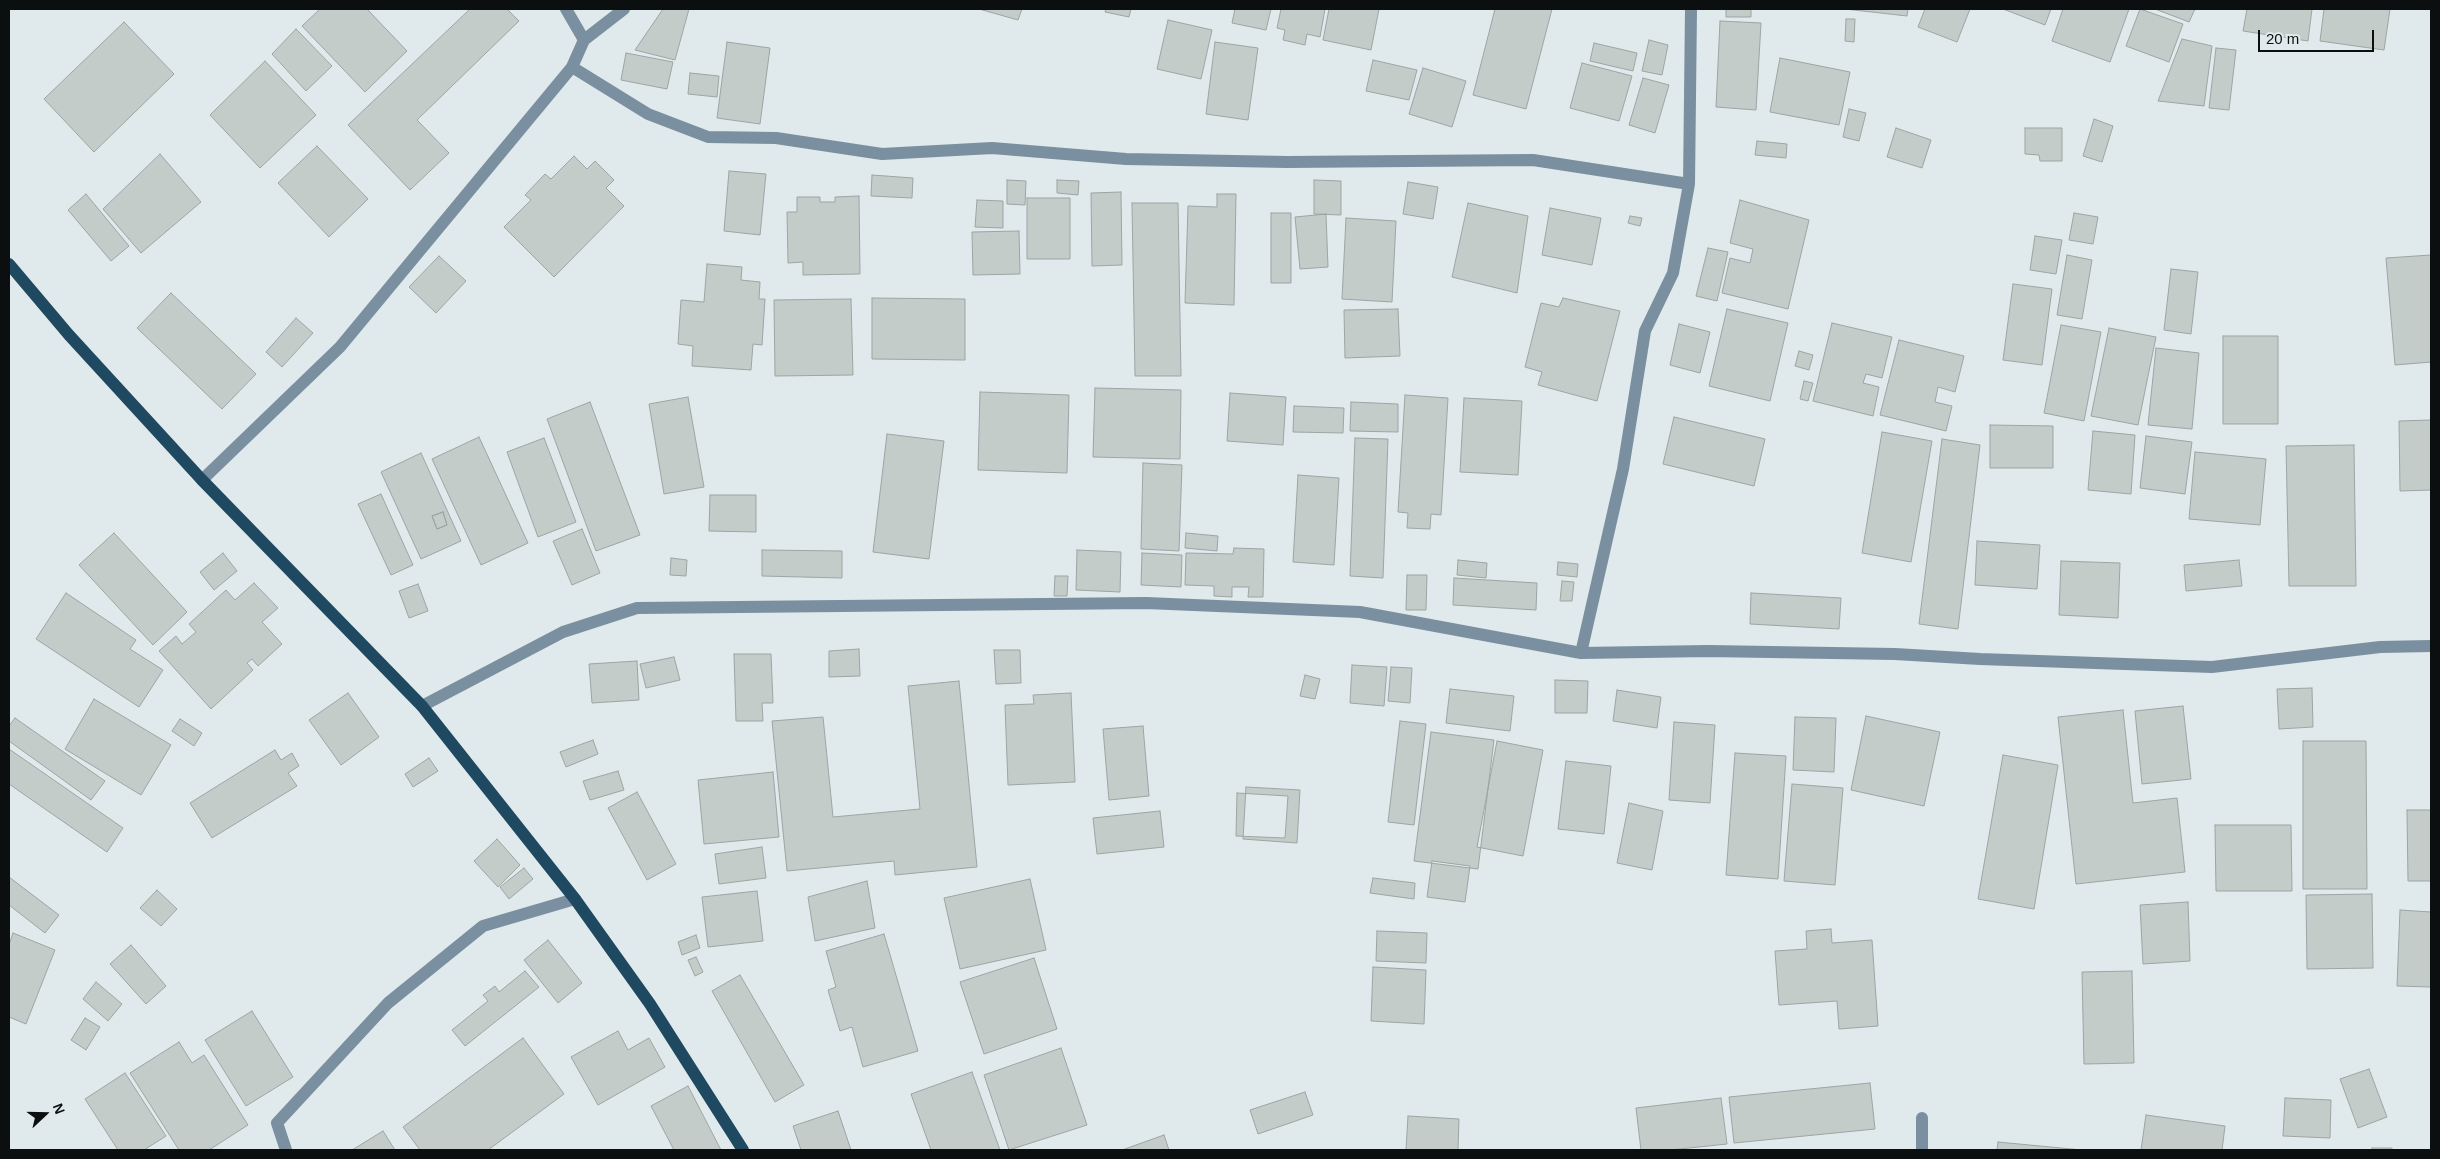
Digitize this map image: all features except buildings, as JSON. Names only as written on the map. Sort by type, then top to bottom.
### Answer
[{"type":"main road","points":[[9,264],[69,335],[202,480],[422,706],[575,899],[650,1004],[743,1150]]},
{"type":"street","points":[[566,9],[584,40]]},
{"type":"street","points":[[202,480],[340,348],[572,67],[584,40],[624,9]]},
{"type":"street","points":[[1581,653],[1623,469],[1645,331],[1673,273],[1689,184],[1691,9]]},
{"type":"street","points":[[572,67],[648,114],[708,137],[776,138],[882,154],[992,148],[1136,160],[1287,162],[1533,160],[1689,184]]},
{"type":"street","points":[[422,706],[563,632],[637,608],[1146,603],[1350,611],[1581,653],[1708,651],[1895,654],[1980,659],[2212,667],[2380,647],[2431,646]]},
{"type":"street","points":[[286,1150],[277,1123],[388,1003],[483,926],[575,899]]},
{"type":"street","points":[[1922,1118],[1922,1150]]}]
